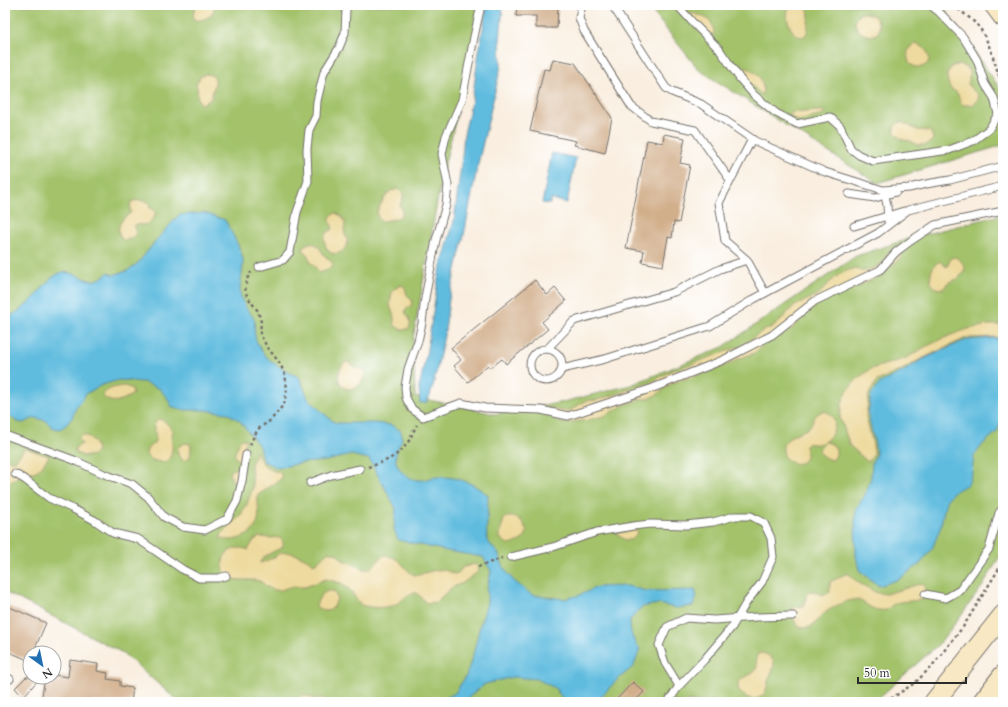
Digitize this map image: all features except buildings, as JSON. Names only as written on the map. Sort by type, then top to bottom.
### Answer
[{"type":"street","points":[[994,5],[1003,17]]},
{"type":"street","points":[[934,702],[1003,615]]},
{"type":"street","points":[[982,702],[1003,675]]},
{"type":"lane","points":[[481,5],[462,100],[446,136],[442,154],[448,185],[446,205],[436,240],[418,341],[408,369],[405,387],[406,398],[412,409],[423,417],[461,403],[485,408],[541,410],[568,416],[653,388],[723,360],[772,335],[815,301],[880,270],[896,252],[935,225],[1003,211]]},
{"type":"lane","points":[[582,5],[579,18],[584,30],[631,106],[651,121],[695,130],[730,180]]},
{"type":"lane","points":[[612,5],[666,88],[701,104],[752,139],[825,172],[884,192]]},
{"type":"lane","points":[[677,5],[720,49],[740,79],[754,94],[776,113],[797,124],[830,116],[840,126],[851,149],[859,155],[873,161],[949,150],[973,141],[989,130],[998,114],[994,98],[985,84],[977,60],[963,37],[939,12],[930,5]]},
{"type":"lane","points":[[259,267],[283,260],[290,252],[298,212],[308,181],[307,149],[309,130],[316,116],[317,101],[324,72],[339,48],[345,33],[346,9]]},
{"type":"lane","points":[[752,139],[719,203],[725,241],[747,260],[765,293]]},
{"type":"lane","points":[[849,194],[875,198],[884,192],[950,180],[1003,166]]},
{"type":"lane","points":[[854,226],[908,210],[1003,186]]},
{"type":"lane","points":[[884,192],[888,225]]},
{"type":"lane","points":[[562,369],[605,359],[710,326],[765,293],[878,233],[908,210]]},
{"type":"lane","points":[[547,349],[574,322],[674,292],[720,269],[747,260]]},
{"type":"lane","points":[[542,349],[553,350],[561,358],[562,369],[556,378],[551,381],[540,381],[532,374],[530,370],[530,359],[537,351],[542,349]]},
{"type":"lane","points":[[5,435],[74,460],[104,474],[132,484],[148,497],[164,517],[183,527],[205,530],[227,519],[237,501],[246,455]]},
{"type":"lane","points":[[310,483],[331,475],[360,469]]},
{"type":"lane","points":[[15,474],[49,498],[94,520],[113,533],[138,539],[182,569],[199,578],[218,578],[226,576]]},
{"type":"lane","points":[[925,594],[946,598],[960,590],[989,549],[999,513],[1003,508]]},
{"type":"lane","points":[[511,557],[553,548],[597,532],[632,526],[650,524],[686,525],[713,522],[735,516],[751,516],[764,523],[771,538],[773,557],[762,582],[746,603],[732,627],[704,660],[679,686],[668,702]]},
{"type":"lane","points":[[679,686],[665,664],[659,644],[668,627],[686,618],[714,620],[793,616]]},
{"type":"path","points":[[954,5],[978,26],[985,37],[1003,84]]},
{"type":"path","points":[[246,455],[258,429],[271,420],[284,404],[287,389],[285,374],[279,362],[267,348],[260,334],[261,322],[258,311],[245,292],[247,279],[252,270],[259,267]]},
{"type":"path","points":[[360,469],[382,463],[396,454],[406,444],[416,426]]},
{"type":"path","points":[[478,567],[500,559],[511,557]]},
{"type":"path","points":[[886,702],[916,682],[932,666],[963,627],[1000,567],[1003,558]]},
{"type":"green space","points":[[5,5],[483,5],[441,180],[413,339],[415,397],[495,414],[559,403],[631,385],[723,347],[856,256],[911,238],[996,216],[1003,216],[1003,551],[982,587],[941,642],[874,702],[179,702],[123,653],[5,592]]},
{"type":"green space","points":[[647,5],[942,5],[1003,93],[1003,145],[877,183],[699,70]]},
{"type":"sand","points":[[196,5],[215,5],[211,15],[203,19],[194,20],[193,15]]},
{"type":"sand","points":[[790,5],[805,5],[808,9],[808,30],[804,36],[800,37],[796,35],[789,25],[788,12]]},
{"type":"sand","points":[[690,13],[701,16],[711,22],[714,29],[713,36],[706,32],[694,20]]},
{"type":"sand","points":[[863,13],[872,15],[877,20],[879,28],[875,35],[870,36],[860,32],[857,28],[855,20],[859,14]]},
{"type":"sand","points":[[915,44],[926,50],[928,54],[929,60],[923,67],[913,66],[909,62],[909,48]]},
{"type":"sand","points":[[958,65],[967,67],[968,69],[968,85],[978,96],[977,101],[974,104],[962,104],[958,95],[949,86],[947,74],[952,66]]},
{"type":"sand","points":[[747,68],[760,78],[763,86],[762,95],[745,79],[740,69]]},
{"type":"sand","points":[[205,74],[213,76],[215,83],[211,98],[202,104],[198,100],[198,90],[196,84],[201,76]]},
{"type":"sand","points":[[824,111],[825,114],[797,121],[791,117],[789,113]]},
{"type":"sand","points":[[901,122],[917,130],[930,131],[933,140],[926,145],[918,145],[911,141],[903,140],[895,133],[894,127]]},
{"type":"sand","points":[[399,189],[403,192],[403,198],[400,205],[402,210],[401,215],[399,217],[381,221],[378,218],[377,212],[383,200],[390,191]]},
{"type":"sand","points":[[141,200],[149,203],[150,208],[155,212],[155,216],[146,224],[135,225],[135,235],[127,240],[123,240],[119,233],[119,227],[123,219],[131,212],[131,202]]},
{"type":"sand","points":[[336,213],[341,216],[345,222],[344,231],[347,243],[343,250],[336,254],[332,253],[326,248],[324,240],[326,234],[333,228],[330,218]]},
{"type":"sand","points":[[309,243],[313,243],[317,246],[333,264],[332,267],[320,273],[319,272],[303,250],[304,246]]},
{"type":"sand","points":[[898,246],[903,250],[900,258],[881,275],[851,290],[820,302],[791,329],[782,335],[765,342],[754,353],[727,365],[680,380],[667,386],[658,394],[650,398],[640,399],[624,405],[604,416],[588,420],[562,423],[548,414],[541,413],[545,407],[561,411],[571,410],[585,401],[597,400],[650,383],[671,371],[742,346],[761,332],[776,325],[792,308],[816,296],[840,274],[854,269],[865,271],[872,269],[881,264],[889,251]]},
{"type":"sand","points":[[952,257],[961,261],[965,270],[959,278],[949,282],[943,289],[936,288],[932,284],[931,280],[934,265],[941,262],[947,267]]},
{"type":"sand","points":[[401,285],[405,287],[407,295],[412,300],[411,306],[406,309],[405,313],[410,320],[410,326],[404,330],[394,325],[394,317],[390,305],[393,290]]},
{"type":"sand","points":[[988,325],[1003,325],[1003,339],[997,337],[966,338],[877,381],[869,394],[866,417],[874,454],[868,462],[850,446],[840,417],[842,403],[847,391],[857,379],[871,369],[907,358],[925,347],[951,335],[968,329]]},
{"type":"sand","points":[[345,362],[348,362],[356,368],[365,371],[364,379],[357,387],[347,389],[341,385],[339,381],[340,371]]},
{"type":"sand","points":[[115,387],[129,387],[133,391],[132,395],[117,401],[110,401],[103,396],[104,393]]},
{"type":"sand","points":[[823,411],[832,416],[834,420],[834,429],[832,433],[829,438],[821,443],[807,444],[805,446],[805,460],[799,463],[792,463],[784,455],[783,445],[791,436],[811,425],[815,416]]},
{"type":"sand","points":[[159,419],[168,424],[173,433],[171,437],[172,452],[170,458],[163,462],[153,460],[146,455],[147,449],[155,441],[156,438],[154,427]]},
{"type":"sand","points":[[82,435],[85,435],[93,440],[97,452],[86,456],[75,452],[75,448],[82,444],[79,438]]},
{"type":"sand","points":[[242,439],[246,440],[240,462],[235,457],[235,454],[239,442]]},
{"type":"sand","points":[[826,442],[832,444],[836,449],[836,455],[833,460],[825,458],[819,452],[820,447]]},
{"type":"sand","points":[[5,443],[7,459],[10,461],[15,461],[25,448],[49,456],[38,470],[21,473],[5,487]]},
{"type":"sand","points":[[186,443],[190,444],[191,447],[190,457],[185,461],[179,456],[177,449]]},
{"type":"sand","points":[[256,451],[266,466],[281,473],[281,479],[258,495],[258,520],[257,525],[251,532],[234,540],[220,538],[223,532],[240,516],[247,504],[253,487],[251,465]]},
{"type":"sand","points":[[237,468],[240,469],[237,487],[229,474],[230,471]]},
{"type":"sand","points":[[507,517],[514,517],[522,521],[527,531],[523,539],[510,545],[500,538],[504,519]]},
{"type":"sand","points":[[636,530],[638,532],[632,539],[629,540],[625,540],[615,533]]},
{"type":"sand","points":[[260,537],[280,538],[283,541],[283,547],[267,555],[260,563],[285,552],[298,555],[314,564],[329,551],[337,554],[344,561],[364,569],[370,569],[384,555],[397,559],[410,572],[416,575],[439,570],[446,570],[454,574],[458,573],[463,567],[476,564],[479,571],[463,583],[452,587],[436,602],[426,603],[415,592],[393,606],[378,608],[361,605],[349,589],[341,583],[326,579],[305,587],[289,587],[281,590],[274,590],[267,587],[260,581],[228,579],[223,566],[224,557],[226,554],[236,548],[248,550],[254,540]]},
{"type":"sand","points":[[845,574],[849,574],[857,582],[877,593],[886,594],[923,583],[925,588],[923,599],[896,603],[882,610],[875,609],[858,600],[848,601],[826,612],[808,628],[802,628],[797,625],[791,611],[796,607],[805,604],[806,596],[810,592],[813,591],[823,594],[830,592],[830,582]]},
{"type":"sand","points":[[328,591],[334,591],[337,598],[331,610],[325,611],[316,607],[320,597]]},
{"type":"sand","points":[[760,653],[766,654],[771,658],[774,666],[764,694],[755,699],[744,696],[738,685],[741,679],[755,671],[757,667],[756,658]]},
{"type":"sand","points":[[302,695],[314,699],[323,698],[327,702],[295,702]]},
{"type":"water","points":[[487,5],[503,5],[500,40],[501,66],[477,168],[464,235],[449,299],[445,331],[434,382],[430,396],[426,403],[420,403],[419,388],[427,350],[439,274],[454,221],[464,134],[472,100]]},
{"type":"water","points":[[552,153],[576,158],[567,203],[551,199],[550,204],[542,203]]},
{"type":"water","points":[[204,213],[225,220],[238,245],[243,260],[240,287],[241,298],[255,320],[254,331],[260,349],[281,368],[299,377],[308,398],[335,423],[375,423],[391,425],[401,431],[402,440],[396,453],[396,461],[397,465],[406,476],[417,480],[425,480],[434,477],[459,479],[472,484],[488,495],[487,541],[498,553],[505,570],[514,581],[532,595],[564,599],[580,595],[597,587],[628,586],[646,591],[695,590],[697,597],[693,606],[676,608],[658,604],[642,607],[630,620],[632,636],[640,649],[634,666],[617,680],[596,702],[565,702],[555,688],[537,679],[513,677],[485,684],[470,696],[466,702],[438,702],[455,693],[466,676],[487,603],[487,589],[491,571],[483,557],[398,540],[394,529],[396,508],[369,459],[351,455],[326,461],[301,463],[278,468],[263,461],[259,446],[240,421],[227,413],[205,410],[182,410],[171,406],[168,399],[160,389],[143,382],[119,380],[102,385],[87,393],[76,407],[72,418],[60,429],[53,428],[46,421],[35,418],[23,423],[17,422],[5,414],[5,319],[27,305],[49,280],[60,273],[65,272],[88,280],[96,280],[100,279],[109,272],[112,275],[127,271],[138,263],[179,215]]},
{"type":"water","points":[[995,338],[1003,341],[1003,415],[997,432],[983,444],[974,456],[972,473],[968,484],[952,493],[946,501],[940,529],[932,549],[920,564],[899,579],[879,586],[859,570],[856,556],[856,509],[865,495],[871,478],[872,462],[876,454],[868,415],[871,395],[880,383],[904,371],[921,360],[966,340]]}]
